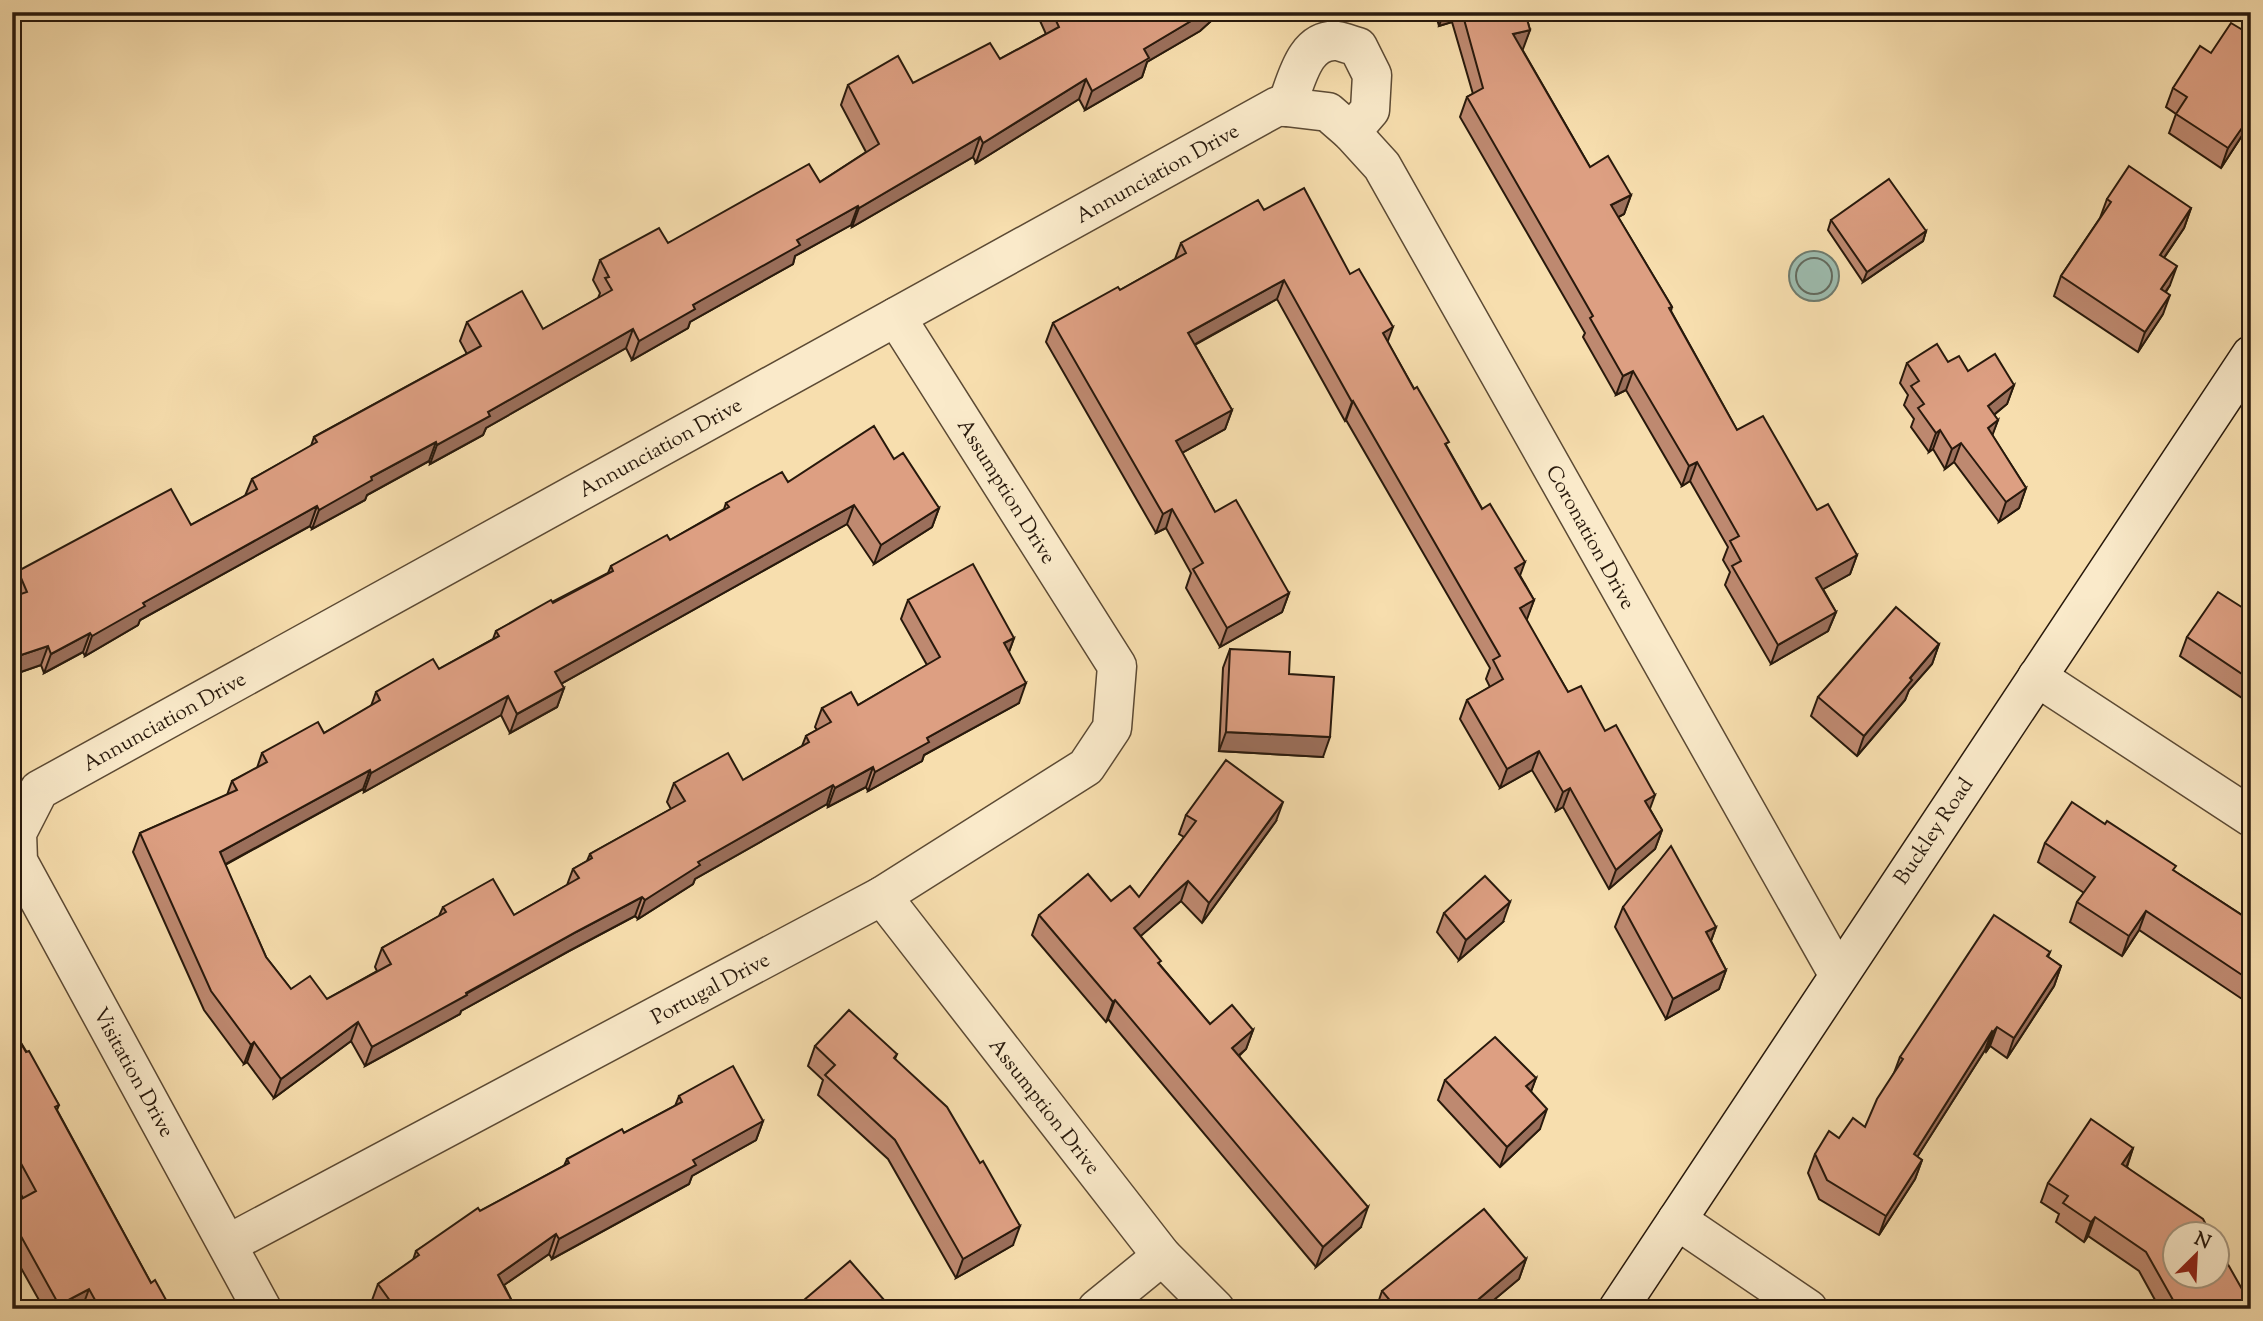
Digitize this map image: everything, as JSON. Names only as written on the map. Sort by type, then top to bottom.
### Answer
[{"type":"street","points":[[1286,107],[1302,62],[1318,46],[1335,41],[1358,47],[1372,75],[1370,110],[1339,122]]},
{"type":"street","name":"Annunciation Drive","points":[[17,833],[25,795],[39,790],[1279,106],[1339,122]]},
{"type":"street","name":"Coronation Drive","points":[[1339,122],[1382,166],[1838,974]]},
{"type":"street","name":"Assumption Drive","points":[[896,317],[1117,666]]},
{"type":"street","name":"Buckley Road","points":[[1618,1309],[2251,355]]},
{"type":"street","name":"Portugal Drive","points":[[228,1244],[882,896],[1086,766],[1112,728],[1117,666]]},
{"type":"street","points":[[2037,677],[2251,817]]},
{"type":"street","name":"Visitation Drive","points":[[17,833],[19,874],[262,1309]]},
{"type":"street","name":"Assumption Drive","points":[[882,896],[1161,1256],[1215,1309]]},
{"type":"street","points":[[1677,1220],[1808,1309]]},
{"type":"street","points":[[1097,1309],[1161,1256]]},
{"type":"water","points":[[1814,251],[1832,258],[1839,276],[1832,294],[1814,301],[1796,294],[1789,276],[1796,258]]},
{"type":"building","points":[[1052,12],[1206,12],[1144,49],[1149,58],[1092,91],[1086,79],[983,143],[980,137],[859,208],[858,206],[797,240],[800,245],[693,305],[695,309],[639,341],[633,329],[488,412],[490,416],[371,477],[372,480],[319,510],[317,506],[143,603],[145,606],[92,636],[90,633],[51,654],[48,646],[12,658],[12,597],[27,592],[18,571],[171,489],[191,525],[257,489],[252,479],[317,442],[314,437],[481,346],[467,322],[522,291],[543,329],[612,290],[600,260],[659,228],[668,243],[809,164],[820,182],[879,144],[848,85],[898,56],[913,83],[990,43],[1000,59],[1059,27]]},
{"type":"building","points":[[1462,12],[1525,12],[1530,30],[1513,34],[1590,167],[1608,156],[1631,195],[1611,205],[1672,307],[1669,308],[1737,430],[1763,416],[1817,510],[1828,504],[1857,555],[1816,578],[1836,612],[1778,645],[1732,566],[1741,561],[1730,541],[1739,536],[1697,462],[1689,466],[1633,371],[1623,376],[1590,318],[1593,316],[1467,97],[1483,88]]},
{"type":"building","points":[[2231,23],[2251,35],[2251,115],[2228,148],[2176,114],[2187,97],[2173,88],[2200,46],[2211,53]]},
{"type":"building","points":[[2129,166],[2191,208],[2160,255],[2177,266],[2161,289],[2170,295],[2145,332],[2061,276],[2111,202],[2107,199]]},
{"type":"building","points":[[1889,179],[1926,231],[1867,272],[1831,220]]},
{"type":"building","points":[[1304,188],[1350,274],[1359,269],[1393,327],[1383,333],[1414,389],[1417,387],[1449,442],[1445,444],[1482,509],[1490,504],[1525,562],[1515,568],[1534,600],[1520,608],[1568,692],[1581,686],[1605,731],[1616,725],[1655,795],[1645,801],[1662,830],[1616,870],[1570,788],[1563,792],[1539,751],[1507,769],[1467,700],[1503,679],[1493,660],[1500,656],[1284,280],[1188,333],[1232,410],[1176,441],[1215,512],[1236,500],[1289,593],[1227,628],[1193,569],[1203,563],[1172,509],[1163,514],[1053,323],[1186,253],[1181,243],[1258,200],[1264,210]]},
{"type":"building","points":[[1937,344],[1948,362],[1959,356],[1968,371],[1995,354],[2014,385],[1988,406],[1998,420],[1988,428],[2026,488],[2006,502],[1961,443],[1952,449],[1940,430],[1936,433],[1918,408],[1924,404],[1911,386],[1919,381],[1907,363]]},
{"type":"building","points":[[874,426],[894,459],[903,453],[939,508],[881,545],[854,505],[555,672],[564,688],[517,714],[508,696],[371,773],[370,770],[220,852],[266,957],[291,989],[310,976],[327,999],[391,964],[382,948],[446,912],[443,907],[493,879],[514,915],[579,878],[573,869],[592,858],[590,854],[685,801],[674,783],[728,753],[743,780],[809,742],[806,736],[831,722],[822,708],[851,692],[858,705],[940,657],[908,600],[973,564],[1014,638],[1004,643],[1026,683],[927,738],[929,742],[875,772],[873,767],[835,788],[833,785],[698,862],[700,865],[645,900],[642,897],[576,932],[372,1047],[358,1022],[281,1079],[254,1042],[251,1045],[211,991],[140,833],[237,790],[232,781],[267,762],[262,753],[318,722],[324,733],[380,700],[376,692],[433,659],[439,669],[499,636],[496,631],[551,600],[553,603],[613,571],[611,566],[667,535],[670,540],[729,507],[726,503],[782,472],[788,482]]},
{"type":"building","points":[[2218,592],[2251,613],[2251,680],[2187,637]]},
{"type":"building","points":[[1896,607],[1939,644],[1864,736],[1818,697]]},
{"type":"building","points":[[1230,649],[1290,652],[1289,674],[1334,677],[1330,737],[1226,732]]},
{"type":"building","points":[[1226,760],[1283,802],[1209,903],[1188,881],[1134,928],[1161,961],[1158,963],[1210,1024],[1232,1005],[1253,1030],[1232,1048],[1368,1207],[1323,1247],[1115,1000],[1113,1002],[1039,915],[1088,874],[1111,901],[1130,886],[1139,897],[1196,821],[1186,815]]},
{"type":"building","points":[[2072,802],[2105,824],[2107,821],[2176,866],[2173,870],[2245,917],[2247,914],[2251,917],[2251,981],[2146,911],[2129,936],[2077,902],[2095,877],[2045,843]]},
{"type":"building","points":[[1671,846],[1716,927],[1706,932],[1726,970],[1673,999],[1623,907]]},
{"type":"building","points":[[1485,876],[1510,902],[1466,940],[1444,913]]},
{"type":"building","points":[[1994,915],[2050,952],[2047,956],[2061,966],[2014,1038],[1997,1027],[1992,1031],[1914,1154],[1922,1160],[1886,1216],[1827,1180],[1815,1154],[1829,1131],[1839,1138],[1853,1118],[1865,1127],[1877,1099],[1903,1059],[1900,1057]]},
{"type":"building","points":[[849,1010],[897,1054],[894,1058],[947,1107],[980,1163],[983,1161],[1020,1226],[963,1259],[895,1140],[825,1075],[835,1065],[815,1046]]},
{"type":"building","points":[[12,1028],[26,1052],[29,1051],[59,1105],[55,1107],[151,1283],[155,1280],[171,1309],[100,1309],[89,1289],[59,1305],[12,1220],[12,1204],[36,1191],[12,1147]]},
{"type":"building","points":[[1495,1037],[1536,1078],[1526,1086],[1547,1109],[1507,1147],[1445,1080]]},
{"type":"building","points":[[733,1066],[763,1121],[693,1160],[696,1165],[559,1239],[556,1234],[498,1275],[516,1309],[396,1309],[378,1284],[419,1255],[416,1251],[478,1208],[480,1211],[569,1163],[567,1159],[622,1129],[624,1133],[682,1102],[679,1096]]},
{"type":"building","points":[[2091,1119],[2133,1148],[2122,1164],[2204,1220],[2162,1220],[2162,1280],[2146,1252],[2095,1217],[2091,1222],[2063,1203],[2068,1196],[2048,1183]]},
{"type":"building","points":[[1484,1209],[1526,1259],[1467,1309],[1397,1309],[1382,1291]]},
{"type":"building","points":[[850,1261],[892,1309],[799,1309],[797,1306]]},
{"type":"building","points":[[2232,1271],[2251,1309],[2175,1309],[2177,1307],[2167,1290],[2232,1290]]}]
